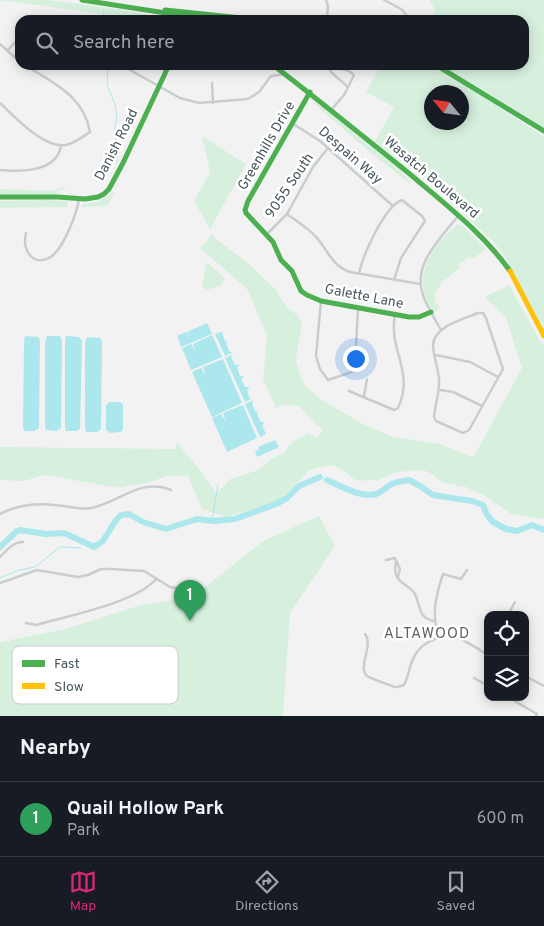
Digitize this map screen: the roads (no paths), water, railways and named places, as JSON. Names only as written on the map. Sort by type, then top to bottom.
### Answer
[{"type":"main road","points":[[84,0],[182,15]]},
{"type":"main road","points":[[148,9],[206,15]]},
{"type":"main road","name":"Danish Road","points":[[0,197],[79,199],[98,197],[109,189],[167,70]]},
{"type":"main road","name":"Wasatch Boulevard","points":[[279,70],[310,92],[482,236],[505,264],[544,336]]},
{"type":"main road","points":[[444,70],[544,131]]},
{"type":"main road","name":"Greenhills Drive","points":[[297,284],[292,271],[283,263],[277,249],[267,234],[245,210],[310,92]]},
{"type":"main road","name":"Galette Lane","points":[[297,284],[307,295],[321,301],[414,318],[431,312]]},
{"type":"street","points":[[326,0],[327,15]]},
{"type":"street","points":[[384,0],[401,9],[407,15]]},
{"type":"street","points":[[7,51],[15,42]]},
{"type":"street","points":[[0,44],[15,58]]},
{"type":"street","points":[[0,103],[37,135],[48,142],[61,145],[74,142],[90,132],[85,115],[77,101],[32,70]]},
{"type":"street","points":[[130,70],[187,101],[213,102],[250,98],[259,92],[274,75],[284,74]]},
{"type":"street","points":[[330,70],[348,88]]},
{"type":"street","points":[[332,110],[353,78],[353,74],[346,70]]},
{"type":"street","points":[[212,82],[213,102]]},
{"type":"street","name":"Despain Way","points":[[292,123],[313,135],[329,148],[393,206]]},
{"type":"street","points":[[0,170],[20,170],[48,164],[57,157],[61,145]]},
{"type":"street","name":"9055 South","points":[[267,234],[287,214],[313,167],[329,148]]},
{"type":"street","points":[[26,233],[24,245],[28,254],[41,259],[51,256],[57,250],[74,219],[79,199]]},
{"type":"street","points":[[359,273],[367,247],[393,206],[400,200],[422,216],[424,221],[401,258],[394,280]]},
{"type":"street","points":[[287,214],[314,234],[329,257],[341,268],[420,284]]},
{"type":"street","points":[[442,330],[423,296],[420,284],[422,267],[459,215]]},
{"type":"street","points":[[321,301],[316,356],[323,376],[330,380],[355,371],[359,367],[356,346],[358,308]]},
{"type":"street","points":[[478,313],[485,315],[503,369],[469,430],[465,433],[435,419],[434,415],[439,389],[436,355],[434,341],[442,330],[478,313]]},
{"type":"street","points":[[349,391],[397,410],[401,403],[404,382],[403,369],[394,337],[395,315]]},
{"type":"street","points":[[436,355],[470,362],[498,377]]},
{"type":"street","points":[[364,396],[367,378]]},
{"type":"street","points":[[439,389],[453,392],[482,406]]},
{"type":"street","points":[[0,514],[14,508],[32,504],[87,509],[99,506],[134,490],[159,486],[170,490]]},
{"type":"street","points":[[0,557],[12,545],[23,542]]},
{"type":"street","points":[[386,560],[395,558],[395,568],[401,583],[413,592],[421,613],[427,619],[434,621]]},
{"type":"street","points":[[0,583],[40,570],[78,576],[106,569],[139,570],[148,572],[170,587],[190,586]]},
{"type":"street","points":[[438,638],[434,621],[435,597],[443,574],[461,579],[468,570]]},
{"type":"street","points":[[26,623],[36,625],[109,604],[144,590],[157,578]]},
{"type":"street","points":[[510,611],[515,602]]},
{"type":"street","points":[[365,634],[368,640],[364,666],[365,673],[368,677],[398,688],[404,685],[416,653],[425,645],[438,638],[459,638],[484,652]]},
{"type":"street","points":[[474,678],[484,684]]},
{"type":"street","points":[[529,678],[544,686]]},
{"type":"street","points":[[515,701],[537,714],[536,716]]},
{"type":"water","points":[[207,323],[212,334],[181,347],[177,336],[186,332],[191,341],[187,332]]},
{"type":"water","points":[[224,331],[222,332],[225,341],[228,342],[226,344],[230,352],[233,352],[225,356],[215,334]]},
{"type":"water","points":[[212,335],[222,357],[191,370],[182,348],[191,344],[196,352],[193,344]]},
{"type":"water","points":[[25,336],[38,337],[40,340],[39,428],[35,431],[24,431],[23,426]]},
{"type":"water","points":[[47,336],[60,336],[62,340],[61,428],[57,431],[46,430],[45,426],[45,342]]},
{"type":"water","points":[[66,336],[79,337],[82,340],[80,429],[76,431],[66,431],[65,426]]},
{"type":"water","points":[[87,337],[100,338],[102,341],[101,429],[97,432],[86,432],[85,427],[85,343]]},
{"type":"water","points":[[233,354],[231,356],[235,365],[238,364],[239,366],[237,367],[240,376],[244,377],[241,379],[245,387],[249,389],[247,390],[250,399],[253,398],[245,402],[225,358]]},
{"type":"water","points":[[223,359],[242,403],[212,417],[192,372],[201,368],[206,376],[203,367]]},
{"type":"water","points":[[254,400],[252,402],[255,411],[258,410],[255,412],[259,412],[257,414],[264,424],[262,425],[266,434],[260,437],[245,404]]},
{"type":"water","points":[[109,402],[120,402],[123,404],[123,429],[121,432],[110,433],[106,430],[106,406]]},
{"type":"water","points":[[243,405],[257,438],[227,452],[212,418],[221,414],[226,422],[223,413]]},
{"type":"water","points":[[275,440],[279,447],[257,457],[255,452],[259,449],[258,447]]},
{"type":"waterway","points":[[104,11],[104,15]]},
{"type":"waterway","points":[[108,70],[107,85],[115,104],[117,118],[114,131],[117,146],[117,163]]},
{"type":"waterway","points":[[0,547],[20,530],[46,534],[64,533],[94,547],[103,541],[121,515],[129,514],[143,522],[166,529],[197,519],[214,521],[235,519],[276,504],[287,498],[299,486],[320,477]]},
{"type":"waterway","points":[[327,480],[351,491],[370,495],[376,494],[394,483],[409,480],[433,495],[472,501],[483,505],[487,515],[493,522],[506,529],[517,531],[532,525],[544,530]]},
{"type":"waterway","points":[[212,521],[218,485]]},
{"type":"waterway","points":[[0,578],[19,570],[35,567],[60,547],[81,548]]},
{"type":"place","name":"Quail Hollow Park","points":[[190,621]]},
{"type":"district","name":"ALTAWOOD","points":[[427,634]]}]
